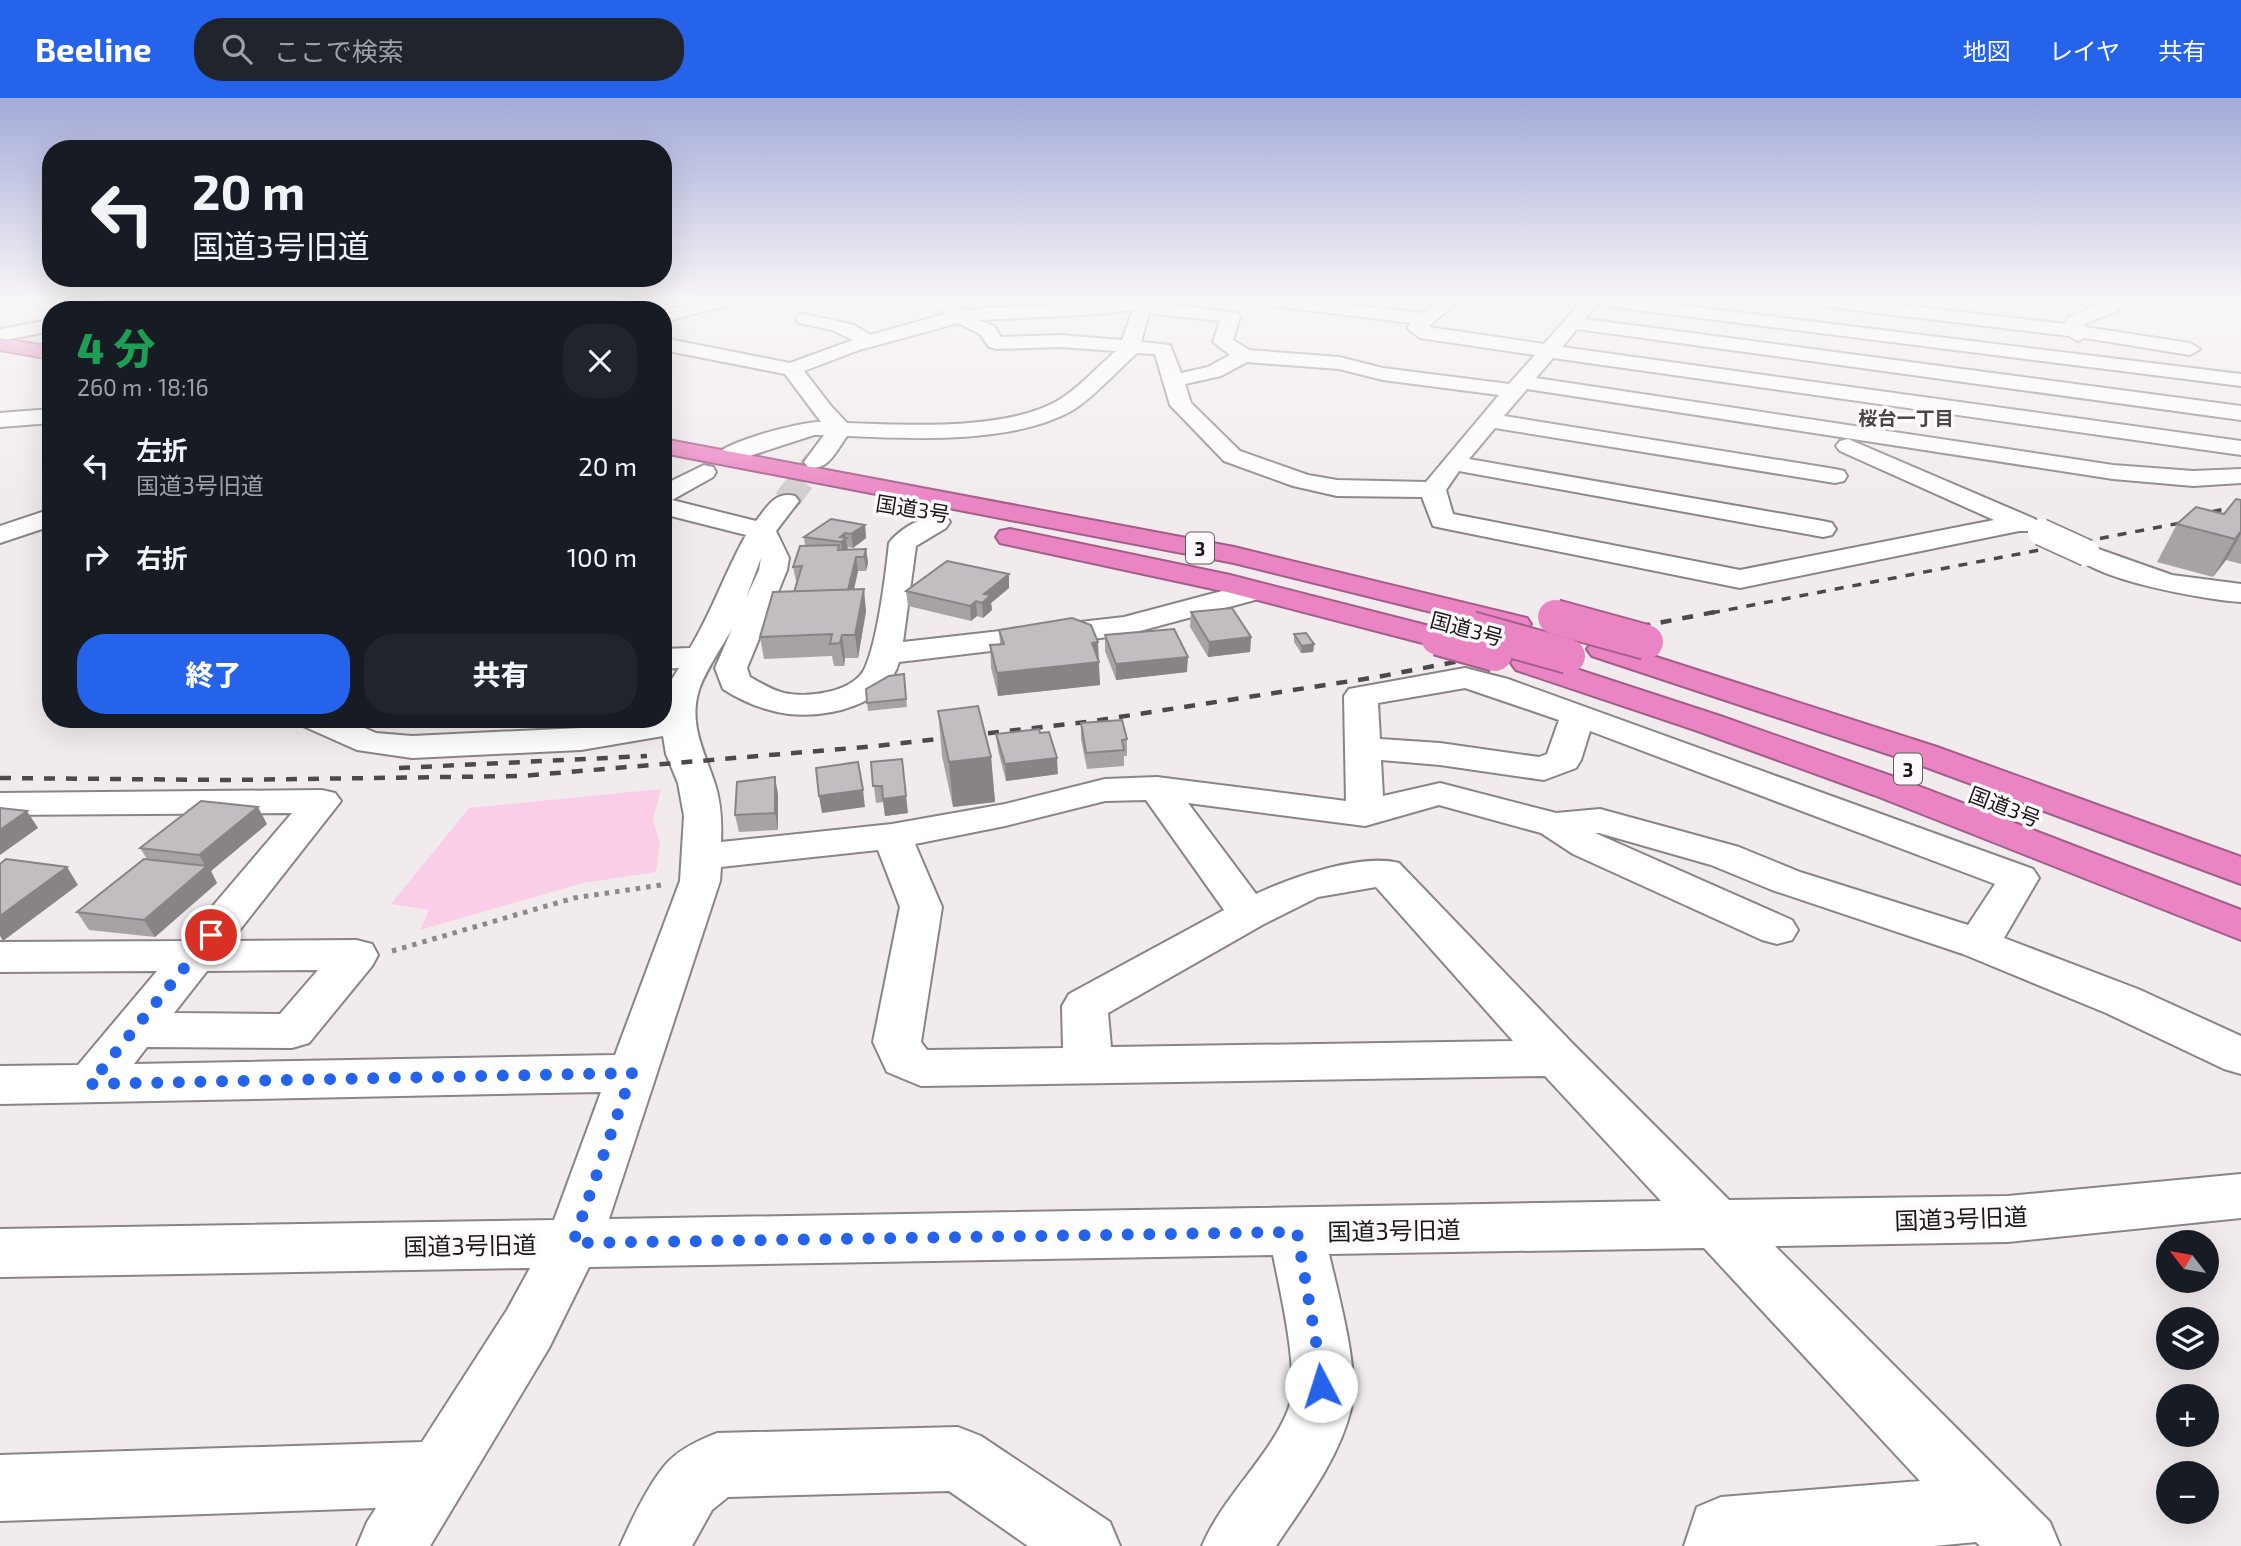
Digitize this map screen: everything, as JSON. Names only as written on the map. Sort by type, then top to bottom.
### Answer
[{"type":"highway","name":"国道3号","points":[[672,448],[725,457],[1026,528],[1218,567],[1471,629],[1568,656],[1703,698],[1911,770],[2241,900]]},
{"type":"highway","name":"国道3号","points":[[672,466],[871,493],[1234,555],[1516,624],[1750,694],[1915,750],[2241,871]]},
{"type":"highway","points":[[871,493],[941,489],[1261,545],[1555,617],[1646,642],[1958,742],[2241,845]]},
{"type":"highway","points":[[871,493],[906,515],[1256,591],[1527,663],[1687,714],[1864,777],[2088,863],[2241,926]]},
{"type":"street","points":[[792,369],[823,411],[841,429]]},
{"type":"street","points":[[725,457],[744,448],[813,428],[928,433],[996,426],[1035,417],[1066,405],[1107,369]]},
{"type":"street","points":[[1169,369],[1181,405],[1232,456],[1302,481],[1337,488],[1433,490]]},
{"type":"street","points":[[1172,381],[1220,369]]},
{"type":"street","points":[[1361,369],[1383,374],[1518,386],[2113,472],[2179,478],[2219,479],[2241,476]]},
{"type":"street","points":[[1433,490],[1534,369]]},
{"type":"street","points":[[1671,369],[2241,448]]},
{"type":"street","points":[[1821,369],[1806,411],[1810,422],[1842,443],[2144,578],[2177,586],[2241,593]]},
{"type":"street","points":[[1911,369],[2241,413]]},
{"type":"street","points":[[2089,369],[2097,394],[2102,429],[2113,472]]},
{"type":"street","points":[[2152,369],[2241,380]]},
{"type":"street","points":[[0,420],[42,417]]},
{"type":"street","points":[[1491,421],[1835,476]]},
{"type":"street","points":[[816,462],[841,429]]},
{"type":"street","points":[[1815,564],[1842,443]]},
{"type":"street","points":[[1453,463],[1823,529]]},
{"type":"street","points":[[672,490],[704,472]]},
{"type":"street","points":[[1433,490],[1442,520],[1740,579],[2031,527]]},
{"type":"street","points":[[687,870],[703,816],[696,783],[684,754],[678,723],[682,690],[725,615],[747,558],[762,531],[786,501]]},
{"type":"street","points":[[672,508],[762,531]]},
{"type":"street","points":[[0,535],[42,520]]},
{"type":"street","points":[[762,531],[775,558],[773,570],[732,668],[735,682],[751,692],[782,703],[831,701],[850,696],[878,676],[885,654],[903,543],[937,522]]},
{"type":"street","points":[[885,654],[1125,626],[1256,591]]},
{"type":"street","points":[[672,659],[702,657]]},
{"type":"street","points":[[1365,815],[1361,696],[1465,678],[1578,714],[2019,878],[1978,944]]},
{"type":"street","points":[[1364,748],[1440,754],[1544,769],[1563,760],[1578,714]]},
{"type":"street","points":[[672,724],[678,723]]},
{"type":"street","points":[[335,728],[369,743],[412,747],[581,739],[648,728]]},
{"type":"street","points":[[687,870],[1005,815],[1105,790],[1157,788],[1365,815],[1408,800],[1440,794],[1555,825],[1587,845],[1777,930]]},
{"type":"street","points":[[1157,788],[1249,914]]},
{"type":"street","points":[[0,804],[322,801],[90,1084]]},
{"type":"street","points":[[1555,825],[1600,821],[1725,856],[1786,881],[1978,944],[2122,1001],[2241,1056]]},
{"type":"street","points":[[892,836],[921,907],[897,1042],[904,1059],[921,1068],[1557,1058]]},
{"type":"street","points":[[391,1546],[439,1474],[528,1329],[573,1243],[700,881],[687,870]]},
{"type":"street","points":[[1088,1067],[1086,1006],[1249,914],[1307,886],[1385,872],[1714,1224],[2008,1527]]},
{"type":"street","points":[[0,957],[356,955]]},
{"type":"street","points":[[133,1030],[292,1031],[356,955]]},
{"type":"street","points":[[0,1085],[632,1073]]},
{"type":"street","name":"国道3号旧道","points":[[0,1253],[2008,1219],[2241,1196]]},
{"type":"street","points":[[1236,1546],[1305,1443],[1321,1406],[1320,1365],[1297,1232]]},
{"type":"street","points":[[653,1546],[689,1487],[718,1465],[958,1459],[1086,1546]]},
{"type":"street","points":[[0,1488],[439,1474]]},
{"type":"street","points":[[1718,1546],[1721,1531],[2008,1527]]},
{"type":"path","points":[[356,955],[379,954],[429,942],[574,898],[687,870]]},
{"type":"shaded area","points":[[661,789],[653,820],[660,843],[656,872],[583,883],[420,930],[429,910],[391,904],[469,808]]},
{"type":"building","points":[[2236,499],[2241,500],[2241,531],[2235,539],[2177,524],[2196,507],[2224,514]]},
{"type":"building","points":[[831,519],[865,525],[851,534],[845,533],[840,537],[847,538],[841,542],[804,537]]},
{"type":"building","points":[[839,545],[838,550],[866,549],[864,557],[856,557],[848,590],[794,592],[802,566],[793,567],[800,546]]},
{"type":"building","points":[[947,561],[1009,574],[984,594],[991,595],[982,603],[976,601],[970,606],[906,591]]},
{"type":"building","points":[[864,589],[855,635],[842,635],[840,643],[830,644],[832,634],[760,637],[773,592]]},
{"type":"building","points":[[1232,608],[1251,637],[1209,642],[1191,612]]},
{"type":"building","points":[[1072,618],[1091,625],[1098,642],[1092,643],[1099,662],[997,673],[990,645],[1004,644],[999,630]]},
{"type":"building","points":[[1174,629],[1188,657],[1116,664],[1105,635]]},
{"type":"building","points":[[1306,633],[1314,644],[1302,646],[1294,634]]},
{"type":"building","points":[[904,674],[906,699],[867,703],[866,689],[889,676]]},
{"type":"building","points":[[978,706],[991,757],[949,762],[938,711]]},
{"type":"building","points":[[1122,720],[1127,739],[1122,740],[1124,750],[1086,753],[1081,723]]},
{"type":"building","points":[[1039,729],[1040,733],[1049,732],[1057,758],[1005,764],[996,734]]},
{"type":"building","points":[[902,759],[906,796],[883,799],[882,786],[873,786],[871,762]]},
{"type":"building","points":[[858,762],[863,790],[819,796],[816,768]]},
{"type":"building","points":[[775,777],[775,813],[735,815],[737,782]]},
{"type":"building","points":[[201,801],[258,807],[199,855],[140,848]]},
{"type":"building","points":[[0,808],[27,811],[0,830]]},
{"type":"building","points":[[6,859],[67,867],[0,916],[0,864]]},
{"type":"building","points":[[144,859],[207,866],[144,920],[77,912]]},
{"type":"tunnel","points":[[786,501],[816,462]]},
{"type":"railway","points":[[2195,515],[2241,506]]},
{"type":"railway","points":[[1711,613],[2196,520]]},
{"type":"railway","points":[[0,778],[228,780],[521,776],[877,746],[1087,722],[1377,677],[1720,611]]},
{"type":"railway","points":[[399,768],[647,756]]},
{"type":"district","name":"桜台一丁目","points":[[1906,417]]},
{"type":"route","points":[[211,935],[90,1084],[632,1073],[573,1243],[1297,1232],[1320,1365],[1321,1386]]}]
